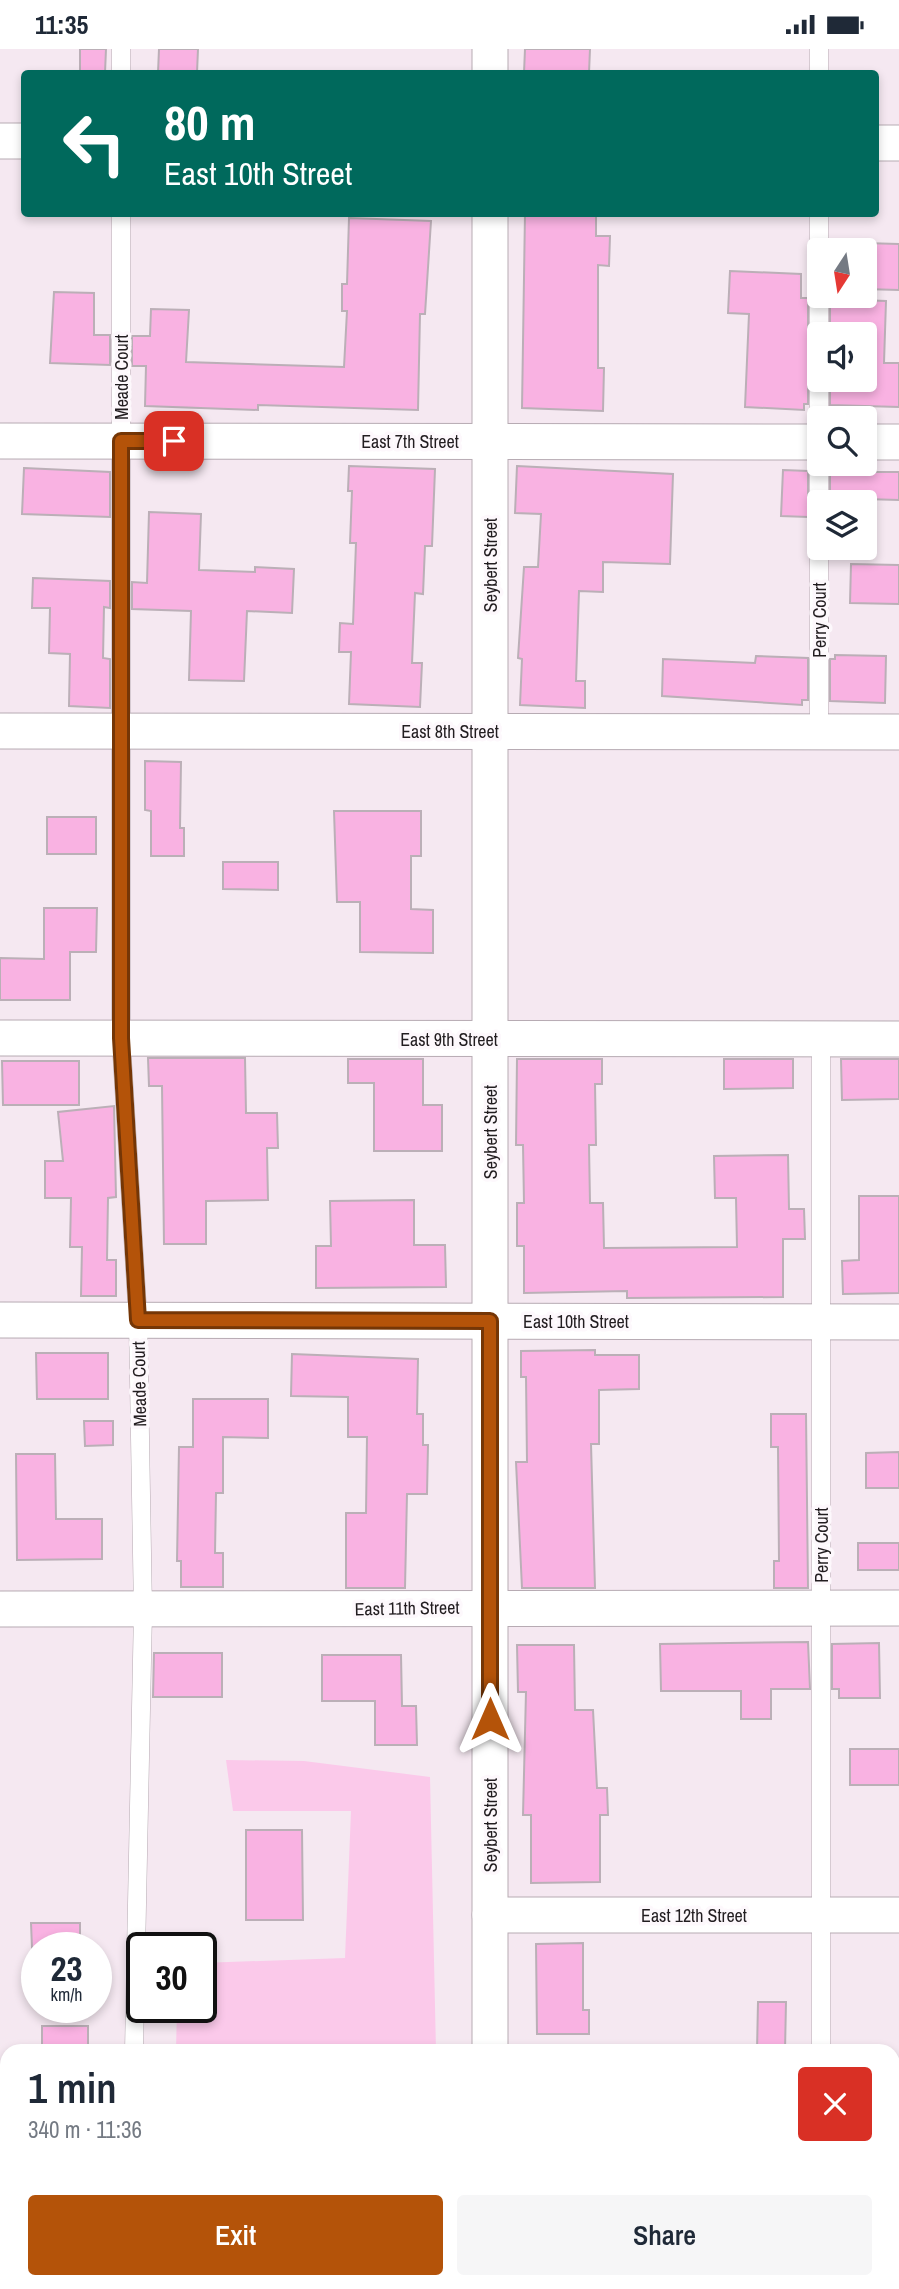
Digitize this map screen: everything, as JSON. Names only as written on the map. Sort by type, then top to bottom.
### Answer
[{"type":"street","points":[[490,49],[490,70]]},
{"type":"street","points":[[0,141],[21,141]]},
{"type":"street","points":[[879,143],[899,143]]},
{"type":"street","name":"Seybert Street","points":[[490,217],[490,2044]]},
{"type":"street","name":"East 7th Street","points":[[0,441],[807,442]]},
{"type":"street","points":[[877,442],[899,442]]},
{"type":"street","name":"East 8th Street","points":[[0,731],[899,732]]},
{"type":"street","name":"East 9th Street","points":[[0,1038],[899,1039]]},
{"type":"street","name":"East 10th Street","points":[[0,1320],[899,1321]]},
{"type":"street","name":"East 11th Street","points":[[0,1609],[143,1611],[899,1608]]},
{"type":"street","name":"East 12th Street","points":[[490,1915],[899,1915]]},
{"type":"lane","points":[[121,49],[121,70]]},
{"type":"lane","points":[[819,49],[819,70]]},
{"type":"lane","name":"Meade Court","points":[[121,217],[121,1038],[138,1320],[143,1611],[134,2044]]},
{"type":"lane","name":"Perry Court","points":[[819,217],[819,406]]},
{"type":"lane","name":"Perry Court","points":[[819,476],[819,732]]},
{"type":"lane","name":"Perry Court","points":[[821,1039],[821,2044]]},
{"type":"shaded area","points":[[226,1760],[304,1761],[430,1777],[436,2044],[176,2044],[177,2023],[217,2023],[217,1962],[345,1958],[351,1811],[233,1811]]},
{"type":"building","points":[[80,49],[106,49],[105,70],[80,70]]},
{"type":"building","points":[[159,49],[198,49],[197,70],[158,70]]},
{"type":"building","points":[[525,49],[590,49],[589,70],[524,70]]},
{"type":"building","points":[[525,217],[596,217],[596,236],[610,236],[609,266],[598,265],[598,368],[604,368],[603,411],[522,408]]},
{"type":"building","points":[[349,218],[431,221],[425,314],[420,314],[418,410],[258,405],[258,410],[145,406],[146,366],[132,366],[132,336],[150,336],[151,309],[189,310],[186,362],[344,367],[347,311],[342,311],[342,284],[347,284]]},
{"type":"building","points":[[877,243],[899,244],[899,290],[877,289]]},
{"type":"building","points":[[730,271],[801,274],[801,298],[807,298],[808,308],[808,404],[804,404],[804,410],[745,407],[749,314],[728,313]]},
{"type":"building","points":[[54,292],[94,293],[94,335],[110,335],[110,365],[50,363]]},
{"type":"building","points":[[877,301],[886,301],[884,363],[899,363],[899,407],[830,405],[830,392],[877,392],[877,322],[830,322],[830,308],[877,308]]},
{"type":"building","points":[[349,466],[435,469],[432,546],[425,546],[423,594],[415,593],[412,663],[422,663],[420,707],[349,704],[351,652],[339,652],[340,623],[353,624],[356,543],[350,543],[352,491],[348,491]]},
{"type":"building","points":[[517,466],[673,474],[670,564],[603,562],[603,592],[579,591],[576,681],[585,681],[585,708],[520,705],[522,659],[518,658],[524,567],[538,567],[541,514],[515,513]]},
{"type":"building","points":[[24,468],[110,472],[110,517],[22,514]]},
{"type":"building","points":[[783,470],[807,471],[807,517],[781,516]]},
{"type":"building","points":[[877,472],[899,472],[899,500],[877,499],[877,490],[830,490],[830,476],[877,476]]},
{"type":"building","points":[[149,512],[201,514],[199,570],[255,572],[255,567],[294,569],[292,613],[247,611],[244,681],[189,680],[191,611],[132,609],[132,582],[147,583]]},
{"type":"building","points":[[851,564],[899,565],[899,604],[850,603]]},
{"type":"building","points":[[33,578],[110,581],[110,608],[104,607],[103,658],[110,659],[110,708],[69,706],[70,654],[49,653],[50,608],[32,608]]},
{"type":"building","points":[[835,655],[886,656],[885,703],[830,701],[830,659],[835,659]]},
{"type":"building","points":[[756,656],[808,658],[808,700],[802,700],[802,705],[662,696],[663,659],[755,663]]},
{"type":"building","points":[[145,761],[181,762],[180,828],[184,828],[184,856],[151,856],[151,811],[145,810]]},
{"type":"building","points":[[334,811],[421,811],[421,856],[411,856],[411,909],[433,910],[433,953],[360,952],[360,902],[337,902]]},
{"type":"building","points":[[47,817],[96,817],[96,854],[47,854]]},
{"type":"building","points":[[223,862],[278,862],[278,890],[223,889]]},
{"type":"building","points":[[44,908],[97,908],[96,952],[70,952],[70,1000],[0,1000],[0,958],[44,959]]},
{"type":"building","points":[[148,1058],[245,1058],[246,1113],[277,1113],[278,1148],[267,1148],[268,1200],[206,1201],[206,1244],[164,1244],[162,1086],[149,1086]]},
{"type":"building","points":[[348,1059],[423,1059],[423,1105],[442,1105],[442,1151],[374,1151],[374,1083],[348,1083]]},
{"type":"building","points":[[517,1059],[602,1059],[602,1084],[595,1084],[596,1145],[589,1145],[590,1203],[603,1203],[604,1248],[737,1247],[736,1198],[715,1198],[714,1156],[788,1155],[789,1209],[804,1209],[805,1239],[783,1239],[783,1297],[627,1298],[627,1291],[524,1293],[524,1246],[517,1246],[517,1203],[524,1203],[523,1145],[516,1145]]},
{"type":"building","points":[[724,1059],[793,1059],[793,1088],[724,1089]]},
{"type":"building","points":[[841,1059],[899,1059],[899,1099],[842,1100]]},
{"type":"building","points":[[2,1061],[79,1061],[79,1105],[3,1105]]},
{"type":"building","points":[[114,1106],[116,1197],[108,1198],[107,1260],[116,1260],[116,1296],[81,1296],[82,1247],[70,1247],[71,1198],[45,1198],[45,1161],[63,1161],[58,1112]]},
{"type":"building","points":[[859,1196],[899,1196],[899,1293],[843,1294],[842,1261],[859,1260]]},
{"type":"building","points":[[414,1200],[414,1245],[445,1245],[446,1287],[316,1288],[316,1246],[331,1246],[330,1201]]},
{"type":"building","points":[[595,1350],[595,1355],[639,1355],[639,1389],[599,1390],[599,1444],[591,1444],[595,1588],[522,1588],[516,1462],[527,1462],[526,1377],[521,1377],[521,1351]]},
{"type":"building","points":[[36,1353],[108,1353],[108,1399],[37,1399]]},
{"type":"building","points":[[292,1354],[418,1359],[417,1414],[423,1414],[423,1445],[428,1445],[427,1494],[407,1494],[405,1588],[346,1588],[346,1513],[366,1513],[367,1437],[348,1437],[348,1397],[291,1396]]},
{"type":"building","points":[[193,1399],[268,1399],[268,1438],[223,1437],[223,1493],[216,1493],[215,1553],[223,1553],[223,1587],[181,1587],[181,1561],[177,1561],[179,1447],[193,1447]]},
{"type":"building","points":[[771,1414],[806,1414],[808,1588],[774,1588],[774,1561],[779,1561],[778,1447],[771,1447]]},
{"type":"building","points":[[84,1421],[113,1421],[113,1445],[85,1446]]},
{"type":"building","points":[[899,1452],[899,1488],[866,1488],[866,1453]]},
{"type":"building","points":[[16,1454],[55,1454],[56,1519],[102,1519],[102,1559],[17,1560]]},
{"type":"building","points":[[858,1543],[899,1543],[899,1570],[858,1570]]},
{"type":"building","points":[[808,1642],[810,1689],[771,1689],[771,1719],[741,1719],[741,1691],[661,1691],[660,1644]]},
{"type":"building","points":[[879,1643],[880,1698],[839,1698],[839,1689],[832,1689],[832,1644]]},
{"type":"building","points":[[517,1645],[574,1645],[575,1710],[593,1710],[597,1788],[607,1788],[608,1815],[600,1815],[600,1882],[531,1883],[531,1815],[523,1815],[526,1692],[518,1692]]},
{"type":"building","points":[[154,1653],[222,1653],[222,1697],[153,1697]]},
{"type":"building","points":[[322,1655],[401,1655],[402,1706],[416,1706],[417,1745],[375,1745],[375,1701],[322,1701]]},
{"type":"building","points":[[850,1749],[899,1749],[899,1785],[850,1785]]},
{"type":"building","points":[[246,1830],[302,1830],[303,1920],[246,1920]]},
{"type":"building","points":[[31,1923],[80,1923],[80,1932],[31,1932]]},
{"type":"building","points":[[583,1943],[583,2010],[589,2010],[589,2034],[537,2034],[536,1944]]},
{"type":"building","points":[[758,2002],[786,2002],[785,2044],[757,2044]]},
{"type":"building","points":[[42,2026],[88,2026],[88,2044],[42,2044]]},
{"type":"route","points":[[174,441],[121,441],[121,1038],[138,1320],[490,1321],[490,1719]]}]
